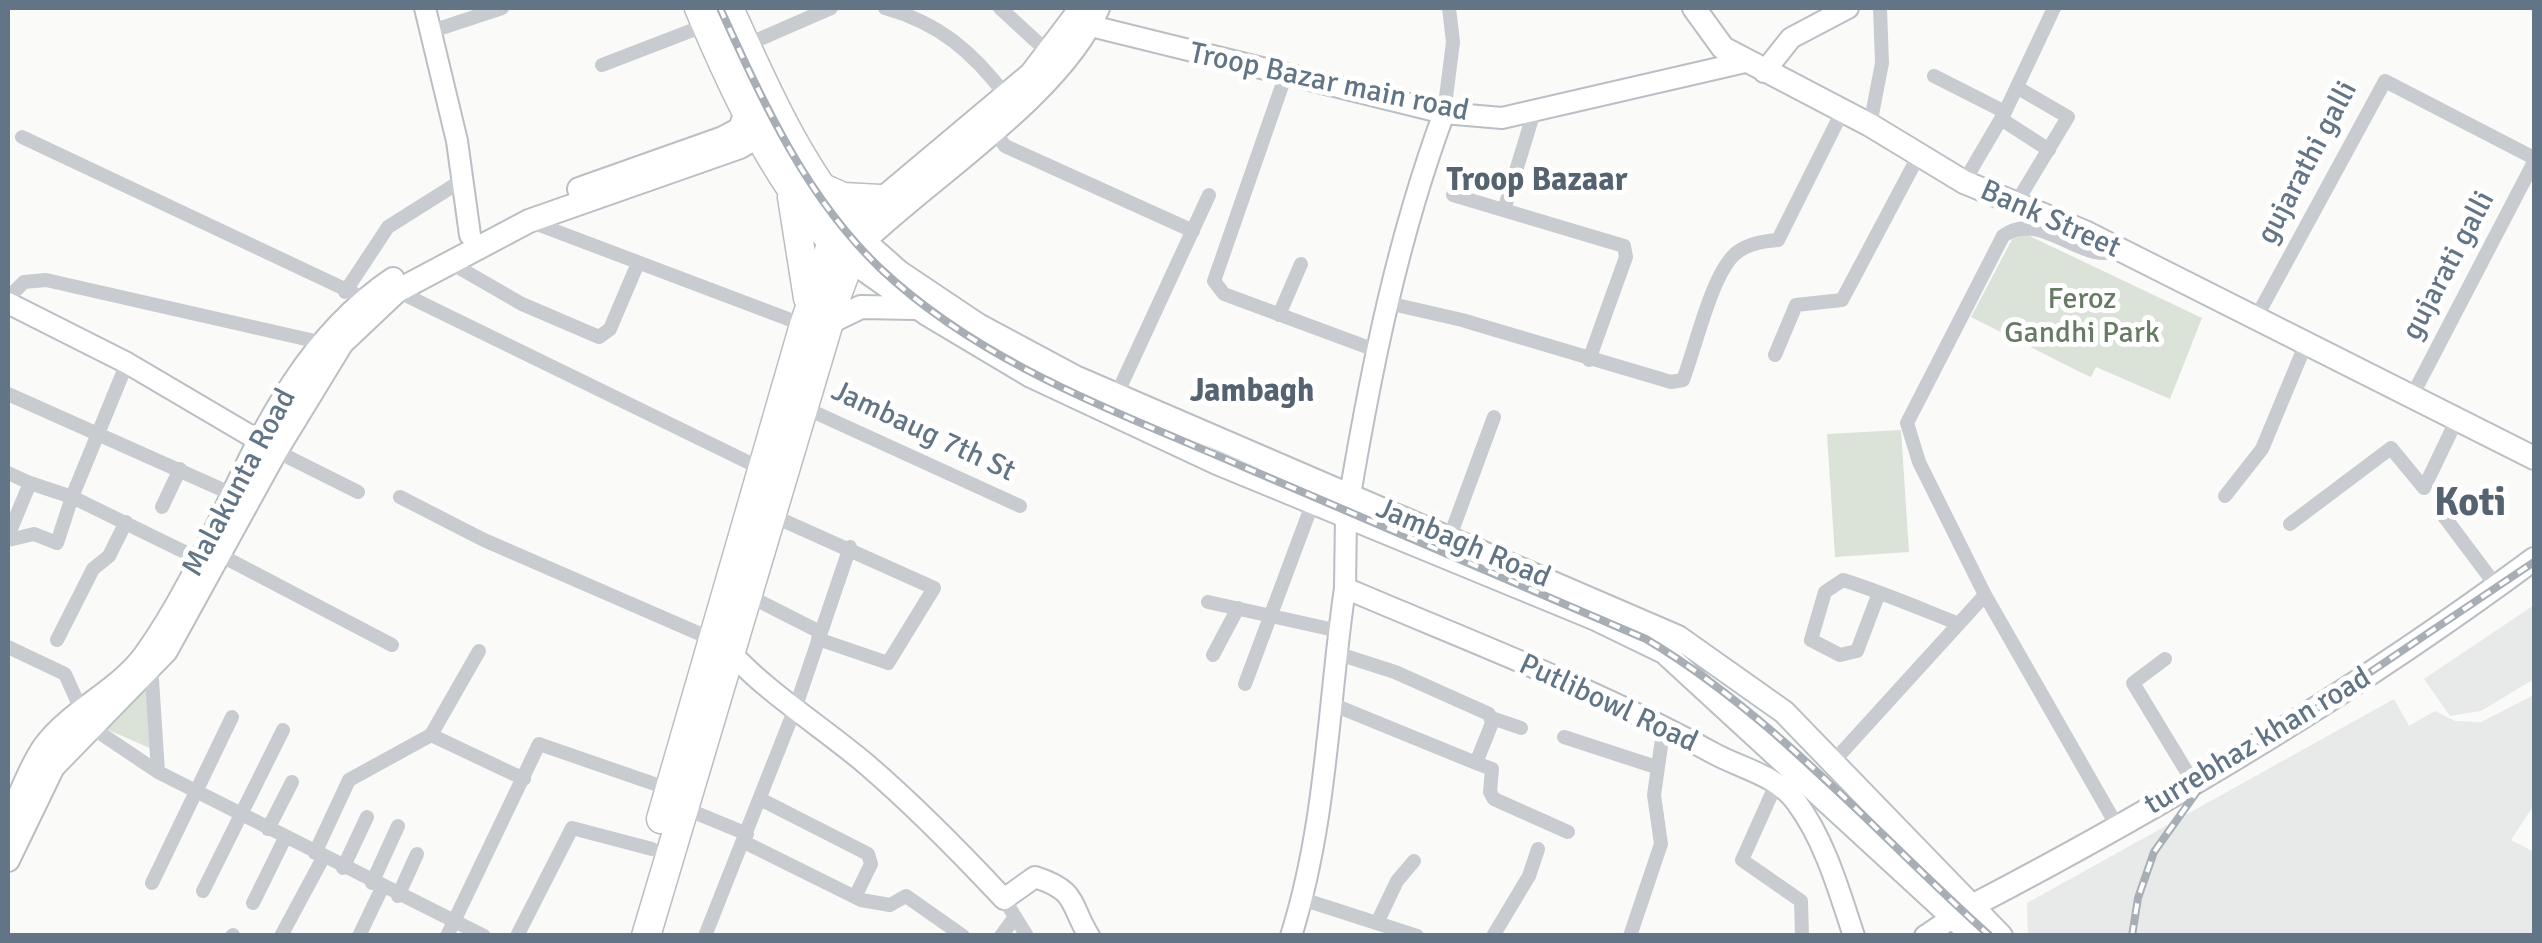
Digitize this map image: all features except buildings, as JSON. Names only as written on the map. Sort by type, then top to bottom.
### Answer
[{"type":"highway","points":[[729,8],[782,121],[848,242]]},
{"type":"highway","points":[[702,16],[752,124],[789,183],[848,242]]},
{"type":"highway","points":[[722,646],[747,595],[804,407],[814,319],[789,183]]},
{"type":"highway","points":[[820,186],[844,198],[880,198]]},
{"type":"highway","points":[[646,936],[677,798],[722,646],[762,469],[814,319],[848,242]]},
{"type":"highway","points":[[626,936],[652,849],[677,798]]},
{"type":"main road","name":"Bank Street","points":[[1694,8],[1723,48],[1920,152],[1964,182],[2120,250],[2533,455]]},
{"type":"main road","points":[[848,242],[880,198],[1006,96],[1085,16]]},
{"type":"main road","points":[[848,242],[993,129],[1045,82],[1085,16]]},
{"type":"main road","points":[[211,560],[266,446],[342,343],[397,291],[529,220],[631,188],[752,124],[782,121]]},
{"type":"main road","name":"Malakunta Road","points":[[8,822],[44,747],[86,719],[148,662],[211,560],[232,494],[266,446],[319,342],[356,295],[522,209],[723,138],[752,124]]},
{"type":"main road","points":[[848,242],[928,307],[1030,376],[1217,463],[1313,502],[1348,505],[1596,619],[1679,651],[1780,758],[1961,912]]},
{"type":"main road","points":[[814,319],[877,304],[928,307]]},
{"type":"main road","name":"Jambagh Road","points":[[928,307],[994,334],[1348,505],[1449,539],[1679,651],[1784,712],[1860,792],[1961,912],[1974,936]]},
{"type":"main road","name":"turrebhaz khan road","points":[[1961,912],[2332,702],[2534,559]]},
{"type":"main road","points":[[8,860],[53,767],[86,719]]},
{"type":"main road","points":[[1858,828],[1864,811],[1860,792]]},
{"type":"main road","name":"Jambagh Road","points":[[1961,912],[2000,936]]},
{"type":"street","points":[[425,8],[470,235]]},
{"type":"street","points":[[430,32],[502,8]]},
{"type":"street","points":[[746,44],[831,8]]},
{"type":"street","points":[[885,8],[922,18],[975,56],[1006,96]]},
{"type":"street","points":[[1000,8],[1050,54]]},
{"type":"street","points":[[1291,936],[1302,899],[1334,705],[1348,505],[1375,350],[1416,190],[1444,113],[1453,42],[1449,8]]},
{"type":"street","points":[[1755,67],[1792,38],[1848,8]]},
{"type":"street","points":[[1870,125],[1882,63],[1880,8]]},
{"type":"street","points":[[1964,182],[2018,88],[2054,8]]},
{"type":"street","points":[[602,65],[702,16]]},
{"type":"street","name":"Troop Bazar main road","points":[[1085,16],[1285,76],[1444,113],[1502,118],[1755,67]]},
{"type":"street","points":[[1285,76],[1214,281],[1224,294],[1375,350]]},
{"type":"street","points":[[1934,76],[1954,83],[2049,150]]},
{"type":"street","name":"gujarathi galli","points":[[2257,316],[2385,81],[2534,160]]},
{"type":"street","points":[[2015,205],[2068,116],[2018,88]]},
{"type":"street","points":[[1504,210],[1534,112]]},
{"type":"street","points":[[1388,303],[1541,342],[1589,360],[1672,382],[1684,380],[1722,275],[1734,254],[1760,242],[1778,240],[1842,112]]},
{"type":"street","points":[[993,129],[1005,146],[1193,231]]},
{"type":"street","points":[[22,137],[356,295],[388,227],[462,181]]},
{"type":"street","points":[[1775,355],[1796,304],[1842,300],[1920,152]]},
{"type":"street","name":"gujarati galli","points":[[2412,396],[2534,160]]},
{"type":"street","points":[[1117,394],[1209,194]]},
{"type":"street","points":[[1453,195],[1624,246],[1626,257],[1589,360]]},
{"type":"street","points":[[529,220],[638,263],[814,319]]},
{"type":"street","points":[[2117,826],[1985,596],[1910,442],[1909,411],[2003,236],[2015,229],[2030,228],[2101,254],[2120,250]]},
{"type":"street","points":[[448,261],[522,304],[600,337],[610,329],[638,263]]},
{"type":"street","points":[[1279,315],[1300,264]]},
{"type":"street","points":[[319,342],[46,280],[24,282],[8,300],[127,363],[266,446],[358,492]]},
{"type":"street","points":[[397,291],[762,469]]},
{"type":"street","points":[[2225,496],[2262,448],[2307,340]]},
{"type":"street","points":[[8,538],[34,534],[57,543],[96,432],[127,363]]},
{"type":"street","points":[[8,394],[232,494]]},
{"type":"street","name":"Jambaug 7th St","points":[[804,407],[1020,506]]},
{"type":"street","points":[[1449,539],[1494,418]]},
{"type":"street","points":[[2290,524],[2391,448],[2424,488],[2457,419]]},
{"type":"street","points":[[162,507],[180,468]]},
{"type":"street","points":[[8,473],[72,497],[392,645]]},
{"type":"street","points":[[8,538],[30,483]]},
{"type":"street","points":[[400,498],[484,540],[722,646],[758,682],[796,706],[936,828],[1010,908],[1027,936]]},
{"type":"street","points":[[1245,684],[1313,502]]},
{"type":"street","points":[[2440,511],[2497,587]]},
{"type":"street","points":[[747,595],[819,636],[882,663],[893,661],[932,597],[934,588],[771,514]]},
{"type":"street","points":[[57,640],[92,568],[109,556],[126,522]]},
{"type":"street","points":[[705,936],[796,706],[850,547]]},
{"type":"street","points":[[1879,593],[1858,651],[1840,655],[1811,640],[1813,621],[1833,583],[1843,580],[1879,593],[1959,624]]},
{"type":"street","name":"Putlibowl Road","points":[[1345,588],[1664,725],[1778,782],[1809,824],[1832,870],[1854,936]]},
{"type":"street","points":[[1832,762],[1985,596]]},
{"type":"street","points":[[1208,602],[1339,631]]},
{"type":"street","points":[[1213,655],[1238,608]]},
{"type":"street","points":[[8,647],[65,674],[86,719],[158,772],[398,896],[450,929],[484,936]]},
{"type":"street","points":[[282,936],[348,780],[431,735],[479,650]]},
{"type":"street","points":[[1339,654],[1395,672],[1520,728]]},
{"type":"street","points":[[2164,659],[2134,683],[2193,782]]},
{"type":"street","points":[[148,662],[158,772]]},
{"type":"street","points":[[1334,705],[1492,769],[1490,792],[1494,798],[1568,832]]},
{"type":"street","points":[[152,882],[232,716]]},
{"type":"street","points":[[1476,764],[1492,718]]},
{"type":"street","points":[[1630,936],[1661,844],[1656,834],[1656,767],[1664,725]]},
{"type":"street","points":[[203,891],[283,730]]},
{"type":"street","points":[[431,735],[524,779]]},
{"type":"street","points":[[1564,737],[1656,767]]},
{"type":"street","points":[[450,929],[540,744],[677,798],[854,897],[890,905],[906,896],[963,936]]},
{"type":"street","points":[[1780,758],[1819,808],[1809,824]]},
{"type":"street","points":[[268,829],[292,782]]},
{"type":"street","points":[[1778,782],[1742,860],[1801,901],[1802,936]]},
{"type":"street","points":[[760,799],[868,854],[871,864],[854,897]]},
{"type":"street","points":[[343,868],[367,816]]},
{"type":"street","points":[[358,936],[398,826]]},
{"type":"street","points":[[517,936],[572,828],[652,849]]},
{"type":"street","points":[[253,903],[285,838]]},
{"type":"street","points":[[1493,936],[1528,876],[1538,849]]},
{"type":"street","points":[[398,896],[418,854]]},
{"type":"street","points":[[1378,921],[1397,882],[1414,861]]},
{"type":"street","points":[[1000,936],[1010,908],[1035,877],[1058,885],[1074,899],[1089,936]]},
{"type":"street","points":[[1302,899],[1416,936]]},
{"type":"street","points":[[1925,936],[1961,912]]},
{"type":"shaded area","points":[[2534,605],[2534,679],[2481,711],[2450,716],[2424,679]]},
{"type":"shaded area","points":[[2534,695],[2534,805],[2511,840],[2534,852],[2534,935],[2028,935],[2027,903],[2394,699],[2409,726],[2435,711],[2455,721],[2481,722]]},
{"type":"green space","name":"Feroz Gandhi Park","points":[[2017,230],[2202,318],[2170,399],[2096,367],[2091,377],[1971,317]]},
{"type":"green space","points":[[1901,430],[1909,552],[1835,557],[1827,434]]},
{"type":"green space","points":[[146,684],[152,749],[99,726]]},
{"type":"railway","points":[[720,8],[770,112],[808,179],[854,241],[921,303],[1007,359],[1101,405],[1646,639],[1694,670],[1783,741],[1990,936]]},
{"type":"railway","points":[[2132,936],[2138,898],[2154,852],[2201,786],[2534,562]]},
{"type":"district","name":"Troop Bazaar","points":[[1537,182]]},
{"type":"district","name":"Jambagh","points":[[1252,393]]},
{"type":"district","name":"Koti","points":[[2470,504]]}]
